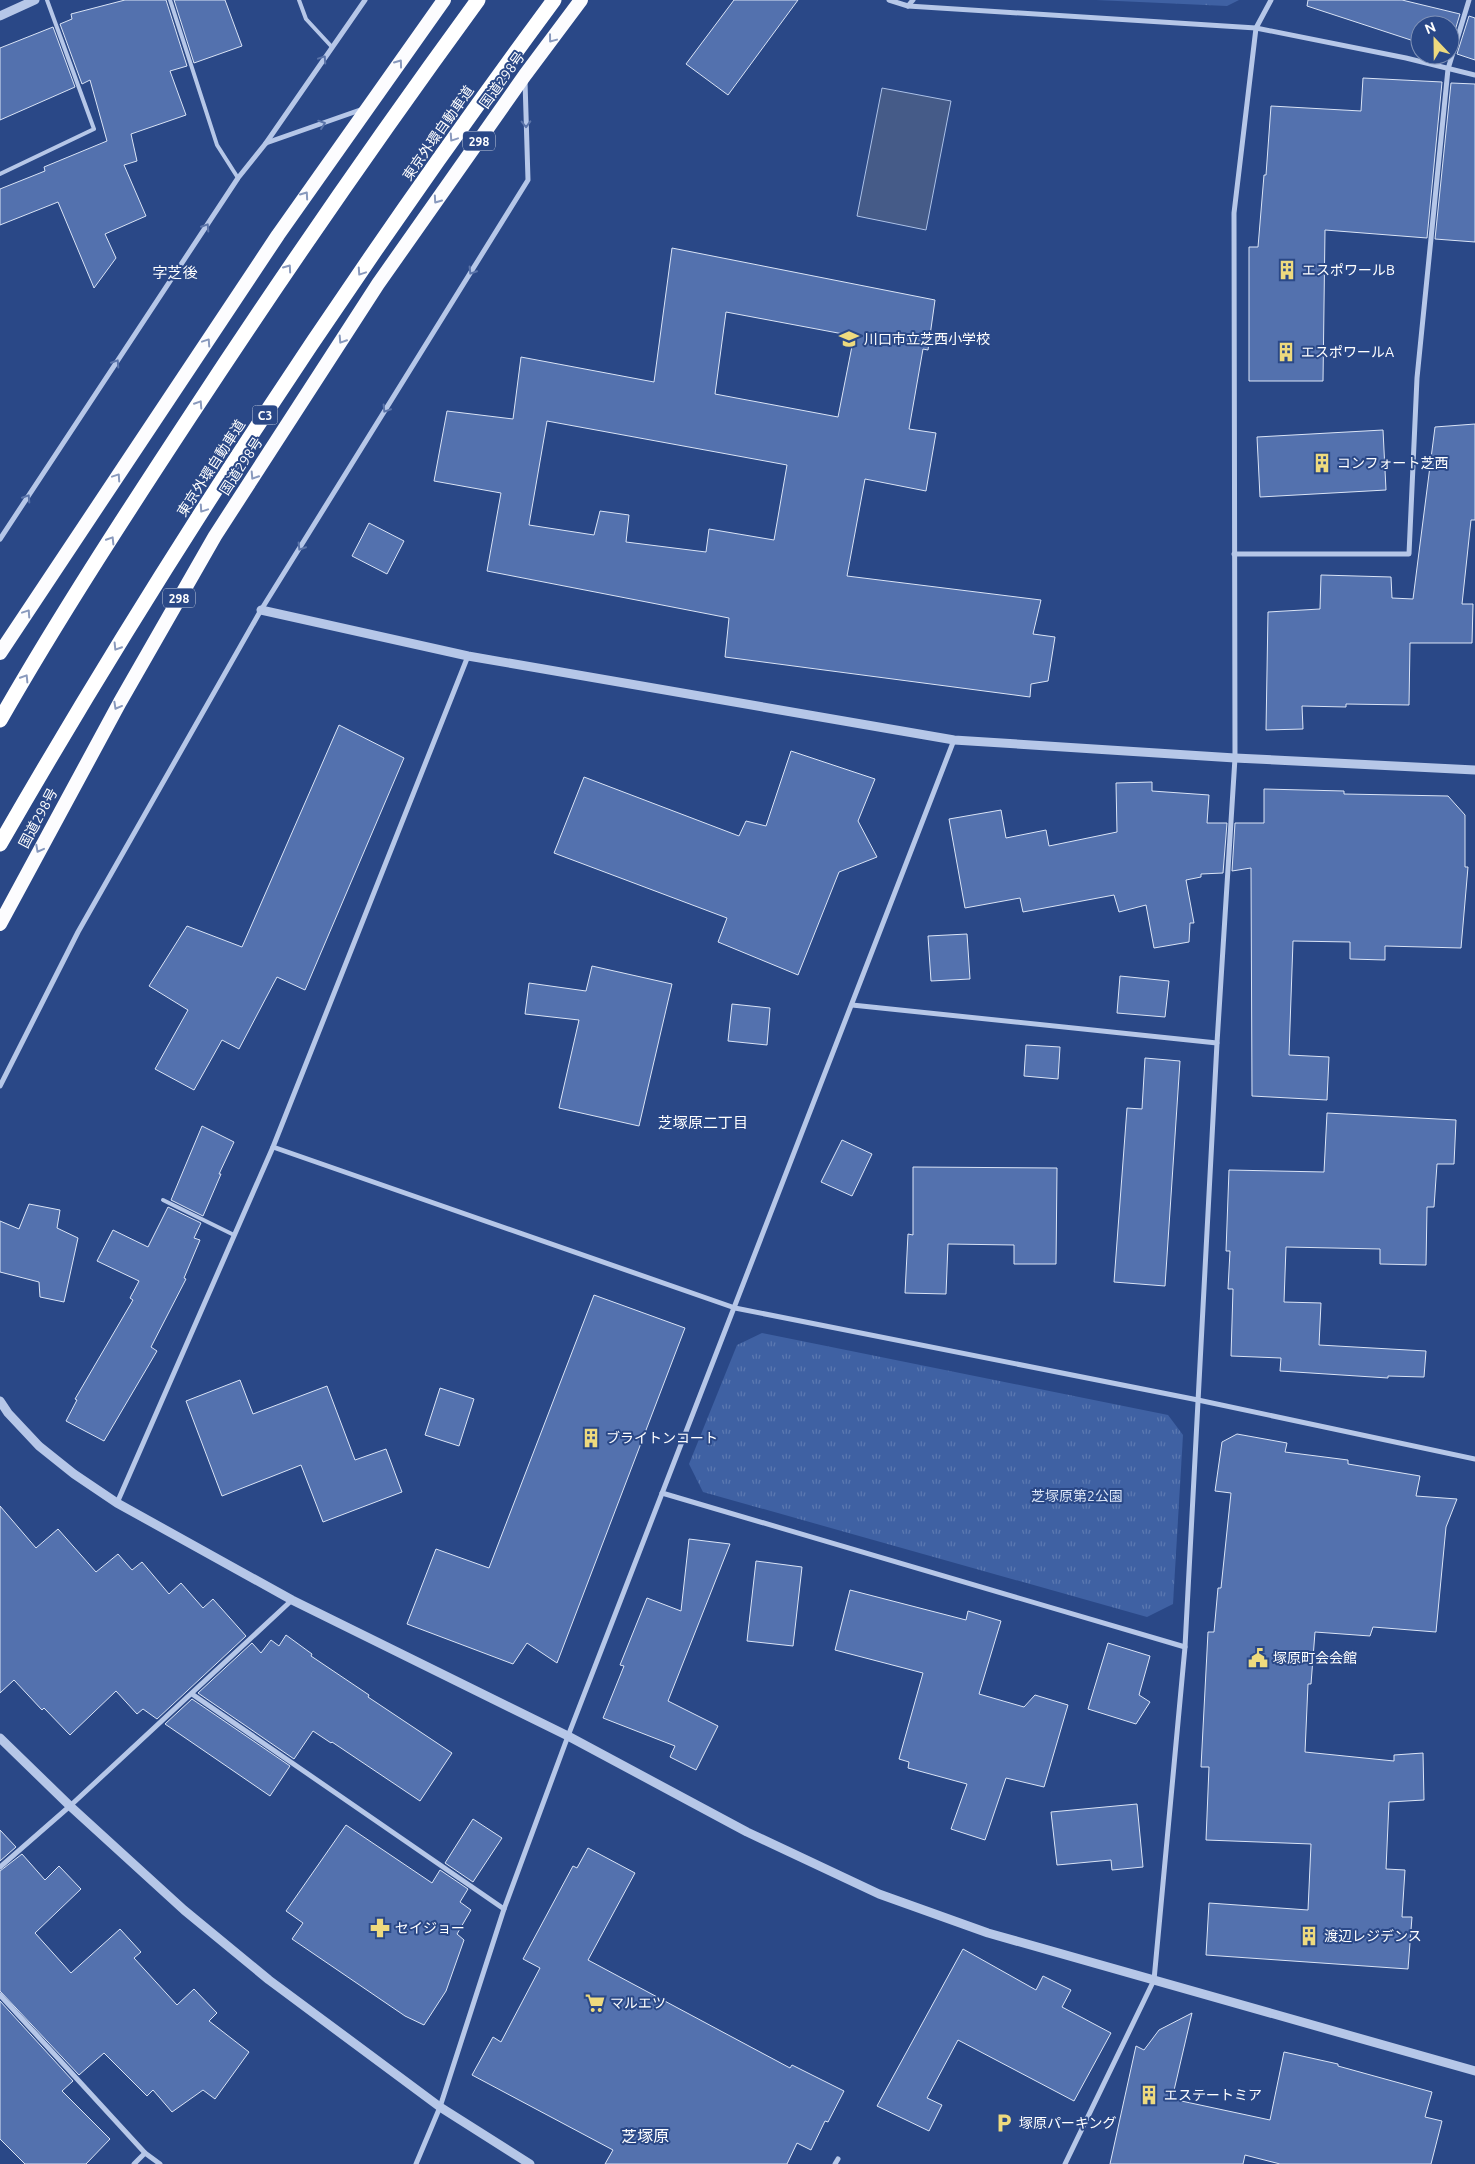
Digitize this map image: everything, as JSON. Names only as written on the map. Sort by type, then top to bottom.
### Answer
[{"type":"highway","points":[[0,653],[278,235],[444,0]]},
{"type":"highway","points":[[0,720],[148,481],[277,285],[416,85],[478,0]]},
{"type":"highway","name":"東京外環自動車道","points":[[0,844],[74,716],[198,516],[328,320],[456,134],[554,0]]},
{"type":"highway","name":"国道298号","points":[[0,924],[120,702],[215,536],[378,284],[525,75],[581,0]]},
{"type":"street","points":[[0,539],[238,178],[266,143],[365,0]]},
{"type":"street","points":[[889,0],[908,6],[1256,28],[1406,58],[1475,75]]},
{"type":"street","points":[[908,6],[913,0]]},
{"type":"street","points":[[1065,2164],[1154,1980],[1185,1647],[1217,1043],[1235,758],[1234,213],[1256,28],[1271,0]]},
{"type":"street","points":[[1234,554],[1409,554],[1417,378],[1448,69],[1469,0]]},
{"type":"street","points":[[0,16],[30,1]]},
{"type":"street","points":[[0,1086],[78,932],[262,610],[528,180],[525,75]]},
{"type":"street","points":[[266,143],[366,108]]},
{"type":"street","points":[[262,610],[468,656],[954,740],[1235,758],[1475,770]]},
{"type":"street","points":[[116,1503],[273,1146],[468,656]]},
{"type":"street","points":[[416,2164],[440,2107],[504,1909],[568,1736],[954,740]]},
{"type":"street","points":[[852,1005],[1217,1043]]},
{"type":"street","points":[[273,1146],[735,1308],[1198,1400],[1475,1459]]},
{"type":"street","points":[[0,1401],[8,1413],[39,1446],[74,1474],[116,1503],[292,1600],[568,1736],[748,1832],[879,1894],[988,1933],[1475,2071]]},
{"type":"street","points":[[662,1493],[1185,1647]]},
{"type":"street","points":[[0,1867],[70,1806],[292,1600]]},
{"type":"street","points":[[192,1694],[504,1909]]},
{"type":"street","points":[[0,1738],[70,1806],[184,1910],[262,1974],[440,2107],[530,2164]]},
{"type":"street","points":[[0,1995],[145,2153],[160,2164]]},
{"type":"street","points":[[134,2164],[145,2153]]},
{"type":"lane","points":[[0,174],[94,129],[47,0]]},
{"type":"lane","points":[[170,0],[217,145],[238,178]]},
{"type":"lane","points":[[299,0],[306,18],[332,46]]},
{"type":"lane","points":[[164,1200],[234,1235]]},
{"type":"green space","points":[[1096,0],[1239,0],[1227,6]]},
{"type":"green space","name":"芝塚原第2公園","points":[[762,1333],[1168,1415],[1183,1435],[1173,1604],[1147,1617],[703,1492],[689,1464],[737,1345]]},
{"type":"shaded area","points":[[882,88],[951,101],[926,230],[857,216]]},
{"type":"building","points":[[125,0],[166,0],[187,66],[170,71],[186,115],[131,134],[137,161],[124,165],[146,216],[105,234],[116,258],[94,288],[58,202],[0,225],[0,189],[45,171],[44,167],[107,141],[90,80],[82,84],[60,24],[72,19],[71,14]]},
{"type":"building","points":[[174,0],[225,0],[242,46],[194,63]]},
{"type":"building","points":[[734,0],[798,0],[728,95],[686,64]]},
{"type":"building","points":[[1308,0],[1402,0],[1460,14],[1410,15],[1410,40],[1307,6]]},
{"type":"building","points":[[1469,16],[1475,18],[1475,60],[1460,55],[1460,44]]},
{"type":"building","points":[[53,27],[75,87],[0,120],[0,48]]},
{"type":"building","points":[[1363,78],[1442,82],[1427,238],[1325,230],[1323,381],[1249,381],[1249,247],[1258,247],[1271,106],[1361,111]]},
{"type":"building","points":[[1451,83],[1475,84],[1475,242],[1435,239]]},
{"type":"building","points":[[672,248],[935,300],[928,350],[923,349],[909,429],[936,433],[926,491],[865,479],[847,576],[1041,600],[1033,634],[1055,637],[1048,681],[1031,684],[1030,697],[725,657],[729,618],[487,571],[501,493],[434,481],[447,411],[513,419],[521,357],[654,382]],"holes":[[[726,312],[854,336],[838,417],[715,394]],[[547,421],[787,465],[774,540],[709,529],[706,552],[626,542],[629,515],[600,511],[594,535],[529,525]]]},
{"type":"building","points":[[1475,424],[1475,520],[1471,520],[1462,604],[1473,604],[1472,643],[1410,643],[1409,705],[1346,704],[1346,707],[1302,706],[1303,729],[1266,730],[1268,612],[1320,609],[1321,575],[1391,577],[1392,598],[1413,599],[1435,427]]},
{"type":"building","name":"コンフォート芝西","points":[[1383,430],[1386,490],[1260,497],[1257,437]]},
{"type":"building","points":[[369,523],[404,541],[387,574],[352,556]]},
{"type":"building","points":[[339,725],[404,758],[305,990],[277,977],[239,1049],[222,1040],[194,1090],[155,1069],[188,1010],[149,986],[187,926],[242,947]]},
{"type":"building","points":[[791,751],[875,779],[858,821],[877,857],[839,872],[798,975],[718,942],[727,918],[554,853],[584,777],[739,836],[746,821],[766,826]]},
{"type":"building","points":[[1152,782],[1152,791],[1209,795],[1207,823],[1227,823],[1223,873],[1201,874],[1201,877],[1186,880],[1194,923],[1190,923],[1189,942],[1154,948],[1146,905],[1119,912],[1114,895],[1023,912],[1020,898],[965,908],[949,819],[1001,810],[1006,838],[1046,830],[1049,846],[1117,832],[1116,783]]},
{"type":"building","points":[[1264,789],[1344,791],[1344,794],[1448,796],[1465,815],[1465,867],[1468,867],[1461,948],[1385,946],[1385,960],[1350,959],[1350,942],[1293,941],[1289,1055],[1329,1057],[1327,1100],[1252,1096],[1251,868],[1232,871],[1235,823],[1264,823]]},
{"type":"building","points":[[967,934],[970,979],[931,981],[928,936]]},
{"type":"building","points":[[592,966],[672,984],[639,1126],[559,1108],[579,1020],[525,1014],[529,983],[586,991]]},
{"type":"building","points":[[1120,976],[1169,981],[1165,1017],[1117,1013]]},
{"type":"building","points":[[732,1004],[770,1008],[767,1045],[728,1041]]},
{"type":"building","points":[[1026,1045],[1060,1047],[1058,1079],[1024,1076]]},
{"type":"building","points":[[1145,1058],[1180,1061],[1165,1286],[1114,1282],[1127,1108],[1142,1109]]},
{"type":"building","points":[[1327,1113],[1456,1120],[1454,1164],[1437,1164],[1434,1207],[1427,1207],[1426,1265],[1380,1264],[1380,1249],[1286,1247],[1284,1302],[1321,1303],[1319,1345],[1426,1351],[1424,1377],[1388,1376],[1388,1378],[1280,1371],[1281,1358],[1231,1356],[1233,1289],[1228,1289],[1230,1251],[1226,1251],[1229,1170],[1324,1172]]},
{"type":"building","points":[[202,1126],[234,1142],[203,1216],[171,1200]]},
{"type":"building","points":[[842,1140],[872,1154],[852,1196],[821,1182]]},
{"type":"building","points":[[913,1167],[1057,1168],[1056,1264],[1014,1264],[1014,1245],[948,1244],[946,1294],[905,1293],[908,1234],[913,1235]]},
{"type":"building","points":[[29,1204],[60,1210],[57,1228],[78,1238],[64,1302],[40,1297],[39,1282],[0,1272],[0,1221],[19,1229]]},
{"type":"building","points":[[168,1207],[201,1223],[194,1238],[200,1240],[184,1278],[186,1279],[151,1347],[157,1351],[104,1441],[66,1421],[77,1400],[75,1399],[133,1300],[130,1298],[139,1281],[97,1261],[113,1230],[148,1247]]},
{"type":"building","name":"ブライトンコート","points":[[594,1295],[685,1328],[557,1663],[527,1643],[513,1664],[407,1624],[436,1549],[489,1568]]},
{"type":"building","points":[[240,1380],[253,1414],[327,1386],[355,1460],[386,1449],[402,1492],[323,1522],[301,1465],[222,1496],[186,1401]]},
{"type":"building","points":[[440,1388],[474,1399],[459,1446],[425,1435]]},
{"type":"building","points":[[1237,1434],[1287,1443],[1285,1452],[1348,1460],[1348,1464],[1420,1476],[1416,1496],[1457,1499],[1446,1527],[1436,1632],[1373,1627],[1370,1636],[1315,1632],[1311,1684],[1308,1684],[1305,1752],[1394,1761],[1394,1755],[1423,1753],[1424,1800],[1389,1802],[1386,1869],[1405,1870],[1402,1917],[1412,1917],[1408,1969],[1206,1955],[1209,1903],[1308,1910],[1311,1844],[1206,1840],[1209,1767],[1201,1767],[1208,1632],[1214,1632],[1218,1588],[1221,1588],[1231,1493],[1215,1491],[1222,1442]]},
{"type":"building","points":[[0,1506],[36,1548],[58,1529],[96,1572],[118,1554],[132,1570],[142,1562],[169,1594],[181,1583],[203,1608],[213,1599],[246,1636],[157,1719],[143,1709],[137,1714],[116,1691],[70,1735],[44,1708],[42,1710],[14,1680],[0,1693]]},
{"type":"building","points":[[689,1539],[730,1544],[668,1701],[718,1726],[696,1770],[670,1757],[675,1746],[603,1718],[624,1666],[620,1665],[647,1598],[681,1611]]},
{"type":"building","points":[[756,1561],[802,1567],[793,1646],[747,1641]]},
{"type":"building","points":[[850,1590],[966,1620],[968,1611],[1001,1621],[979,1694],[1024,1707],[1035,1695],[1068,1705],[1044,1787],[1006,1778],[985,1840],[951,1829],[967,1784],[908,1768],[909,1762],[899,1759],[923,1673],[835,1650]]},
{"type":"building","points":[[286,1635],[312,1654],[311,1656],[369,1695],[368,1697],[452,1753],[420,1801],[313,1731],[294,1759],[198,1693],[252,1643],[261,1653],[271,1640],[279,1646]]},
{"type":"building","points":[[1108,1643],[1150,1656],[1139,1695],[1150,1702],[1136,1724],[1088,1709]]},
{"type":"building","points":[[192,1699],[290,1766],[270,1796],[165,1724]]},
{"type":"building","points":[[1137,1804],[1143,1867],[1112,1870],[1111,1860],[1057,1865],[1051,1812]]},
{"type":"building","points":[[473,1819],[502,1838],[473,1882],[445,1863]]},
{"type":"building","name":"セイジョー","points":[[346,1825],[432,1883],[440,1870],[468,1889],[460,1902],[471,1910],[457,1934],[464,1940],[446,1991],[424,2025],[405,2016],[292,1939],[303,1923],[286,1911]]},
{"type":"building","points":[[0,1830],[16,1847],[0,1861]]},
{"type":"building","name":"マルエツ","points":[[588,1848],[635,1873],[588,1960],[790,2068],[792,2065],[844,2091],[828,2122],[825,2121],[811,2150],[797,2143],[787,2164],[605,2164],[613,2150],[472,2075],[493,2037],[501,2042],[540,1968],[523,1959],[573,1866],[577,1868]]},
{"type":"building","points":[[22,1854],[45,1880],[59,1866],[81,1889],[35,1933],[71,1973],[120,1929],[141,1952],[134,1958],[177,2005],[194,1989],[217,2013],[209,2021],[249,2052],[215,2099],[203,2090],[172,2112],[153,2090],[147,2096],[104,2053],[79,2075],[0,1991],[0,1871]]},
{"type":"building","points":[[963,1949],[1036,1990],[1043,1976],[1071,1990],[1062,2007],[1111,2033],[1074,2101],[958,2040],[927,2098],[942,2105],[929,2131],[877,2106]]},
{"type":"building","points":[[0,2001],[73,2081],[62,2091],[110,2139],[86,2164],[25,2164],[0,2139]]},
{"type":"building","points":[[1192,2013],[1172,2099],[1270,2120],[1284,2052],[1338,2064],[1338,2066],[1432,2092],[1425,2117],[1442,2121],[1431,2164],[1280,2164],[1245,2155],[1243,2164],[1110,2164],[1136,2046],[1144,2050],[1159,2030]]},
{"type":"place","name":"エスポワールB","points":[[1287,270]]},
{"type":"place","name":"川口市立芝西小学校","points":[[849,339]]},
{"type":"place","name":"エスポワールA","points":[[1286,352]]},
{"type":"place","name":"コンフォート芝西","points":[[1322,463]]},
{"type":"place","name":"ブライトンコート","points":[[591,1438]]},
{"type":"place","name":"塚原町会会館","points":[[1258,1658]]},
{"type":"place","name":"セイジョー","points":[[380,1928]]},
{"type":"place","name":"渡辺レジデンス","points":[[1309,1936]]},
{"type":"place","name":"マルエツ","points":[[595,2003]]},
{"type":"place","name":"エステートミア","points":[[1149,2095]]},
{"type":"place","name":"塚原パーキング","points":[[1004,2123]]},
{"type":"district","name":"字芝後","points":[[175,272]]},
{"type":"district","name":"芝塚原二丁目","points":[[703,1122]]},
{"type":"district","name":"芝塚原","points":[[645,2136]]}]
